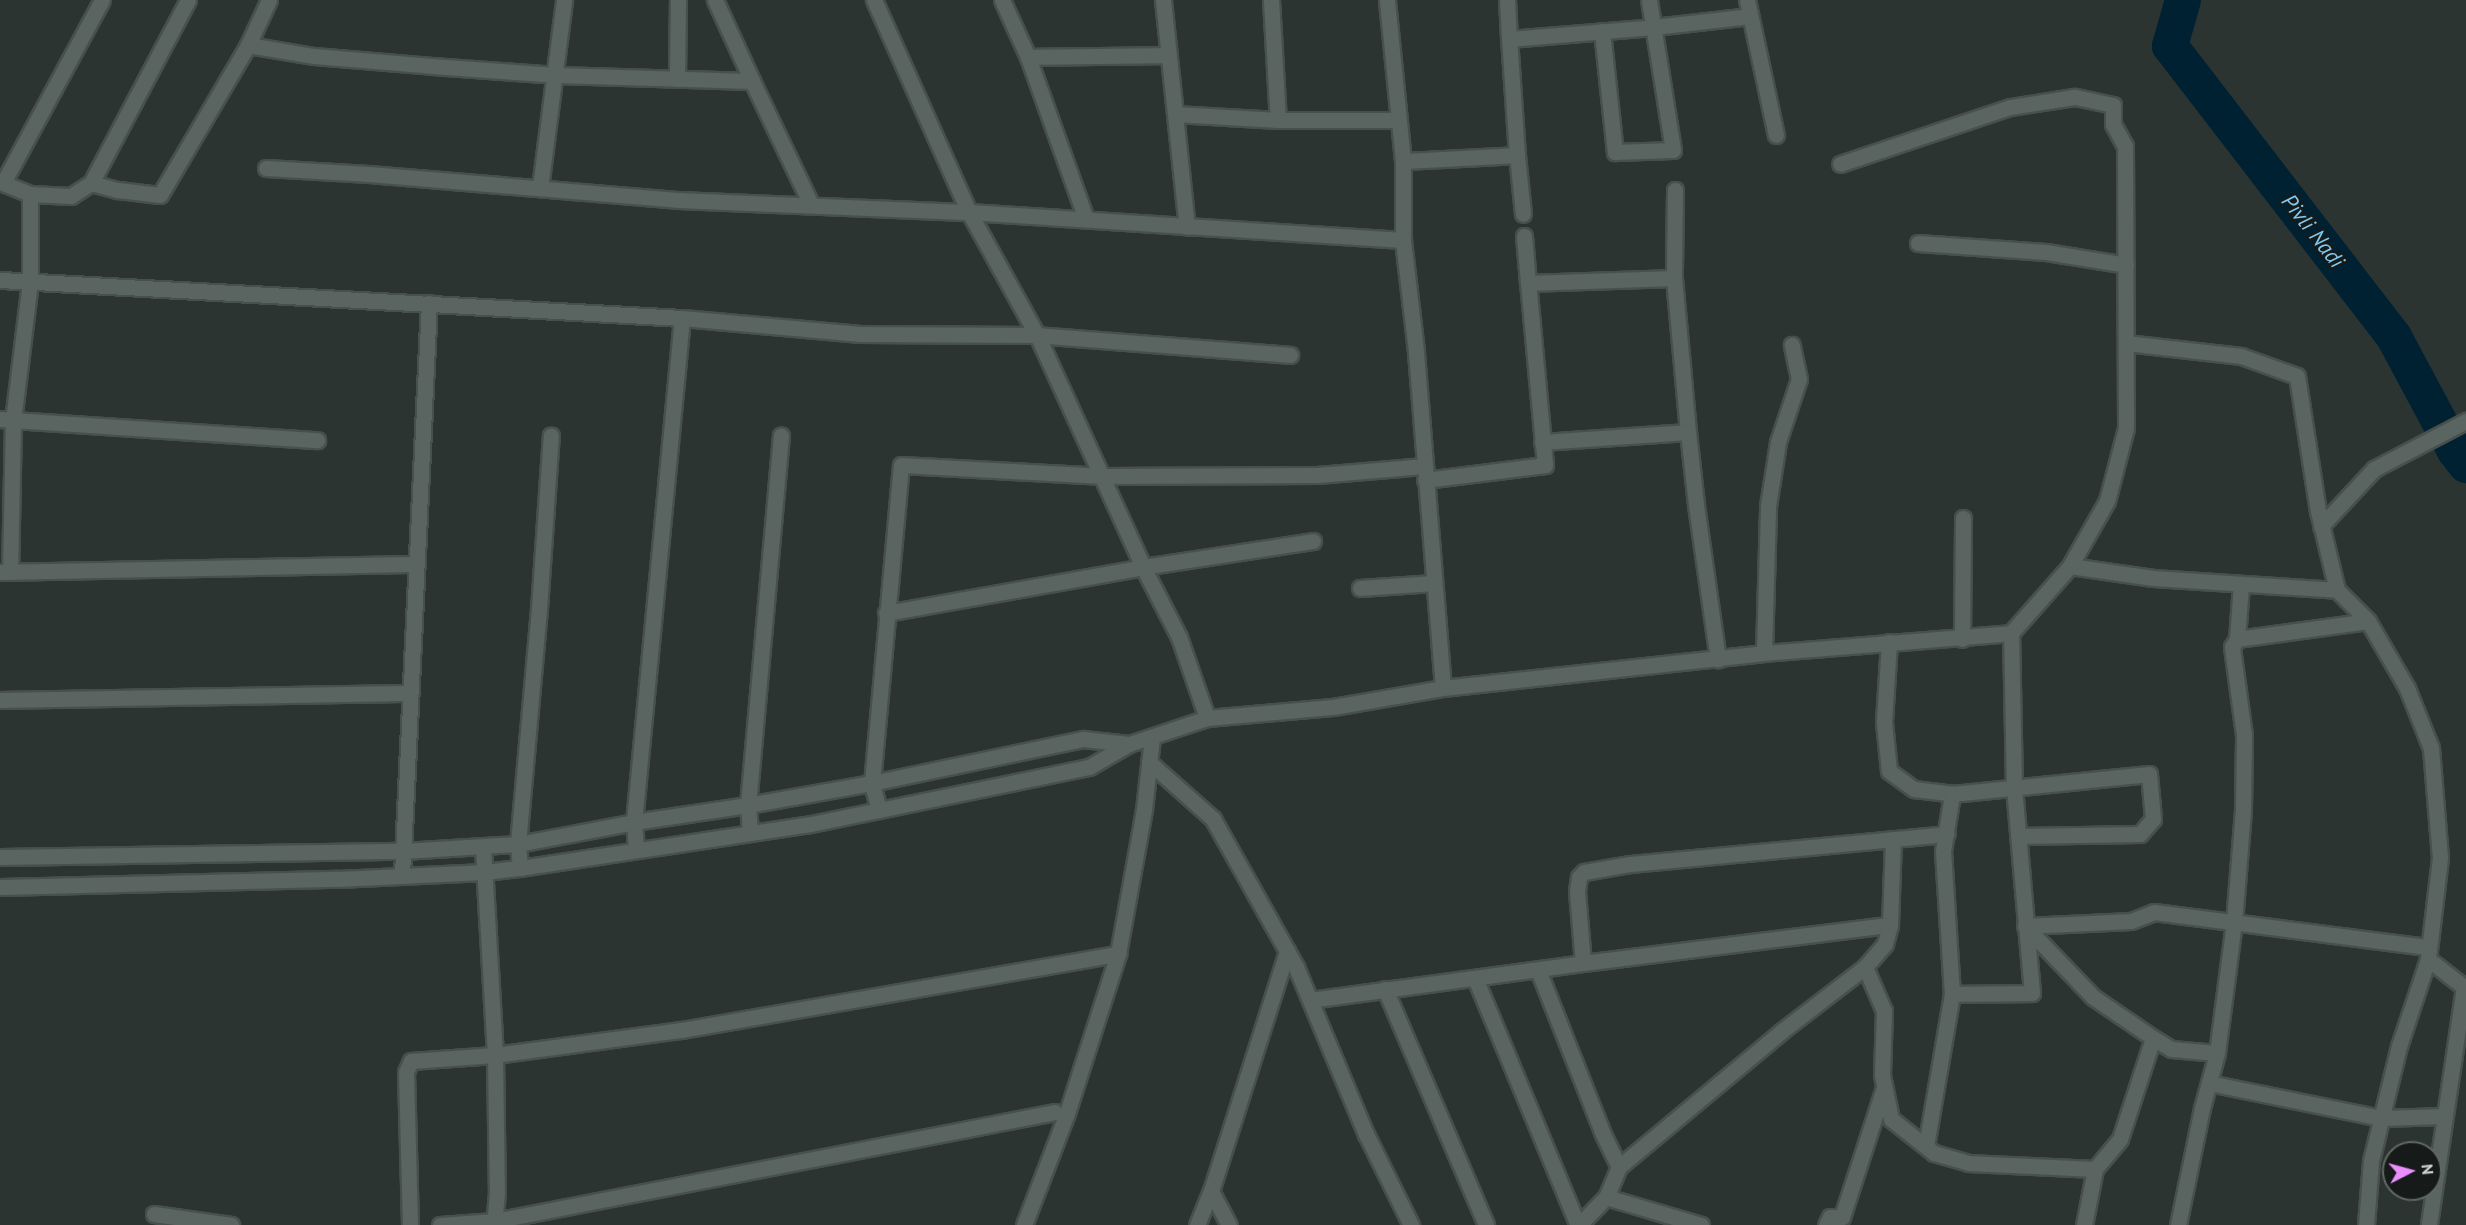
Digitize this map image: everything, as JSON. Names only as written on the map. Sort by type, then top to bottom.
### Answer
[{"type":"street","points":[[102,0],[3,183],[30,194],[71,196],[92,183],[188,0]]},
{"type":"street","points":[[92,183],[118,190],[160,195],[248,45],[269,0]]},
{"type":"street","points":[[540,188],[557,75],[564,0]]},
{"type":"street","points":[[677,79],[678,0]]},
{"type":"street","points":[[715,0],[811,204]]},
{"type":"street","points":[[874,0],[969,212],[1037,334],[1104,476],[1143,567],[1179,637],[1207,718]]},
{"type":"street","points":[[1002,0],[1028,57],[1086,219]]},
{"type":"street","points":[[1163,0],[1187,227]]},
{"type":"street","points":[[1271,0],[1278,120]]},
{"type":"street","points":[[1387,0],[1397,120],[1403,160],[1403,240],[1416,351],[1443,688]]},
{"type":"street","points":[[1507,0],[1523,214]]},
{"type":"street","points":[[1602,32],[1615,152],[1673,150],[1649,0]]},
{"type":"street","points":[[1747,0],[1776,135]]},
{"type":"street","points":[[1509,39],[1602,32],[1750,16]]},
{"type":"street","points":[[248,45],[314,56],[557,75],[752,81]]},
{"type":"street","points":[[1028,57],[1168,56]]},
{"type":"street","points":[[0,887],[485,872],[520,868],[806,825],[1089,767],[1129,744],[1207,718],[1333,707],[1443,688],[1764,653],[1889,642],[1962,639],[2011,633],[2070,566],[2107,501],[2126,428],[2125,146],[2113,124],[2113,105],[2074,97],[2010,107],[1840,164]]},
{"type":"street","points":[[1175,114],[1278,120],[1397,120]]},
{"type":"street","points":[[1403,160],[1517,155]]},
{"type":"street","points":[[266,168],[680,200],[969,212],[1403,240]]},
{"type":"street","points":[[1675,190],[1674,278],[1688,432],[1718,659]]},
{"type":"street","points":[[30,194],[30,282],[6,419],[5,572],[416,564]]},
{"type":"street","points":[[879,810],[872,783],[901,465],[1104,476],[1425,473],[1545,465],[1524,236]]},
{"type":"street","points":[[1918,243],[2046,252],[2126,265]]},
{"type":"street","points":[[1528,283],[1674,278]]},
{"type":"street","points":[[0,280],[682,318],[860,334],[1037,334],[1290,355]]},
{"type":"street","points":[[402,875],[429,303]]},
{"type":"street","points":[[636,850],[634,822],[682,318]]},
{"type":"street","points":[[2126,343],[2241,356],[2297,376],[2321,526],[2337,590],[2368,621],[2407,688],[2431,748],[2440,858],[2429,953],[2399,1046],[2371,1161],[2366,1225]]},
{"type":"street","points":[[1764,653],[1768,506],[1778,442],[1799,379],[1792,345]]},
{"type":"street","points":[[6,419],[317,440]]},
{"type":"street","points":[[2321,526],[2374,469],[2466,421]]},
{"type":"street","points":[[1542,442],[1688,432]]},
{"type":"street","points":[[520,868],[518,844],[537,632],[551,435]]},
{"type":"street","points":[[750,833],[748,806],[781,435]]},
{"type":"street","points":[[1962,639],[1963,518]]},
{"type":"street","points":[[886,614],[1143,567],[1312,541]]},
{"type":"street","points":[[2070,566],[2153,578],[2337,590]]},
{"type":"street","points":[[1360,588],[1434,583]]},
{"type":"street","points":[[2180,1225],[2217,1053],[2234,922],[2244,735],[2232,647],[2237,639],[2241,584]]},
{"type":"street","points":[[2237,639],[2368,621]]},
{"type":"street","points":[[1952,994],[2032,993],[2014,787],[2011,633]]},
{"type":"street","points":[[1889,642],[1884,723],[1889,771],[1914,789],[1952,794],[2148,774],[2153,819],[2140,834],[2018,836]]},
{"type":"street","points":[[0,700],[410,693]]},
{"type":"street","points":[[1024,1225],[1067,1113],[1118,954],[1144,810],[1152,738]]},
{"type":"street","points":[[0,857],[403,851],[518,844],[634,822],[748,806],[872,783],[1083,739],[1129,744]]},
{"type":"street","points":[[1149,762],[1213,819],[1287,951],[1366,1134],[1411,1225]]},
{"type":"street","points":[[1926,1146],[1952,994],[1943,851],[1952,794]]},
{"type":"street","points":[[1583,963],[1577,891],[1579,878],[1584,872],[1630,864],[1947,834]]},
{"type":"street","points":[[1475,978],[1578,1225],[1606,1197],[1619,1167],[1782,1031],[1865,967],[1885,944],[1890,925],[1893,839]]},
{"type":"street","points":[[483,847],[495,1055],[497,1192],[494,1223]]},
{"type":"street","points":[[2025,926],[2131,921],[2154,912],[2234,922],[2429,953],[2464,987],[2429,1225]]},
{"type":"street","points":[[1310,1000],[1890,925]]},
{"type":"street","points":[[2025,926],[2093,997],[2153,1038],[2171,1049],[2217,1053]]},
{"type":"street","points":[[1197,1225],[1211,1191],[1287,951]]},
{"type":"street","points":[[411,1225],[406,1072],[411,1061],[495,1055],[681,1030],[1118,954]]},
{"type":"street","points":[[1865,967],[1884,1011],[1882,1075],[1890,1119],[1934,1153],[1968,1163],[2095,1169]]},
{"type":"street","points":[[1538,970],[1602,1134],[1619,1167]]},
{"type":"street","points":[[1385,989],[1486,1225]]},
{"type":"street","points":[[2084,1225],[2095,1169],[2120,1139],[2153,1038]]},
{"type":"street","points":[[2209,1083],[2381,1118],[2445,1116]]},
{"type":"street","points":[[1826,1225],[1830,1217],[1842,1217],[1884,1088]]},
{"type":"street","points":[[440,1225],[494,1223],[1054,1112]]},
{"type":"street","points":[[1211,1191],[1229,1225]]},
{"type":"street","points":[[1606,1197],[1701,1225]]},
{"type":"street","points":[[154,1214],[176,1221],[231,1225]]},
{"type":"waterway","name":"Pivli Nadi","points":[[2183,0],[2170,46],[2394,337],[2455,451],[2466,465]]}]
